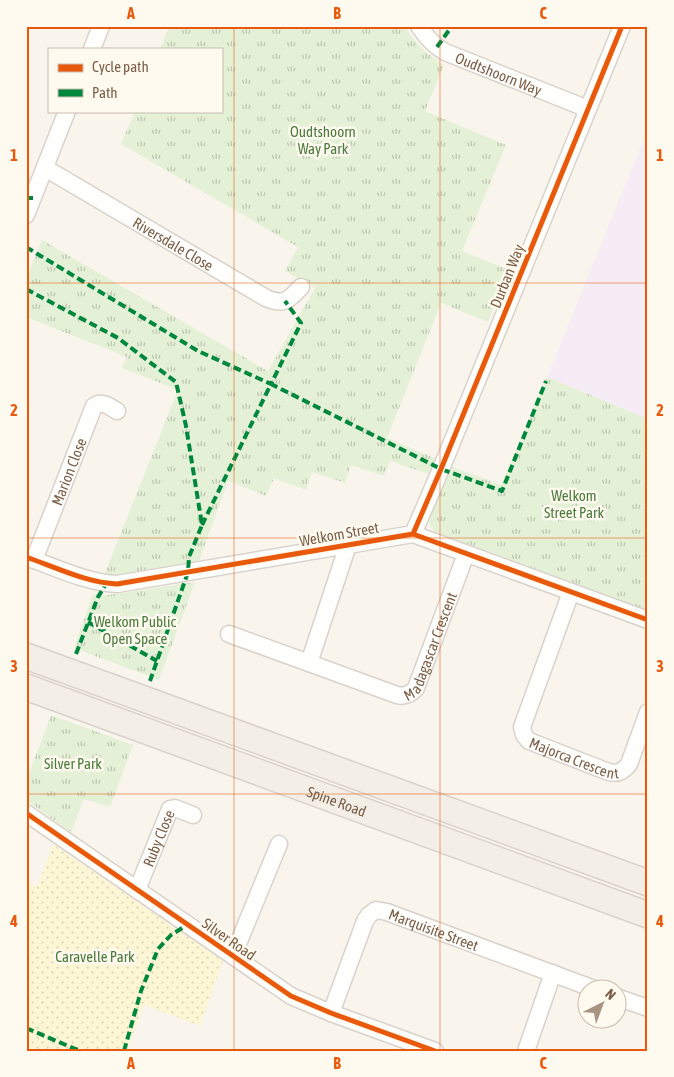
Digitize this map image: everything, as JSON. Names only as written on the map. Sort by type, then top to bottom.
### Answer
[{"type":"main road","name":"Spine Road","points":[[26,656],[648,884]]},
{"type":"main road","name":"Spine Road","points":[[26,687],[648,915]]},
{"type":"street","points":[[92,48],[101,26]]},
{"type":"street","name":"Oudtshoorn Way","points":[[419,26],[427,38],[445,52],[588,109]]},
{"type":"street","name":"Durban Way","points":[[413,534],[442,469],[622,26]]},
{"type":"street","points":[[26,215],[67,112]]},
{"type":"street","name":"Riversdale Close","points":[[45,168],[266,298],[279,302],[285,301],[301,287]]},
{"type":"street","name":"Marion Close","points":[[30,558],[94,406],[102,403],[117,411]]},
{"type":"street","points":[[413,534],[648,620]]},
{"type":"street","name":"Welkom Street","points":[[30,558],[89,580],[106,584],[117,584],[413,534]]},
{"type":"street","points":[[309,663],[348,545]]},
{"type":"street","name":"Madagascar Crescent","points":[[229,634],[397,695],[409,694],[416,688],[466,554]]},
{"type":"street","name":"Majorca Crescent","points":[[571,592],[522,727],[524,735],[529,741],[606,772],[618,773],[629,764],[648,712]]},
{"type":"street","name":"Ruby Close","points":[[137,890],[170,809],[174,808],[193,816]]},
{"type":"street","name":"Silver Road","points":[[26,813],[291,996],[331,1013],[435,1051]]},
{"type":"street","points":[[233,956],[279,844]]},
{"type":"street","name":"Marquisite Street","points":[[331,1013],[365,921],[376,910],[387,912],[576,982]]},
{"type":"street","points":[[526,1051],[553,973]]},
{"type":"street","points":[[626,1000],[648,1008]]},
{"type":"shaded area","points":[[648,129],[648,419],[547,377]]},
{"type":"sand","name":"Caravelle Park","points":[[53,844],[223,961],[200,1026],[144,1005],[126,1051],[26,1051],[26,882],[37,887]]},
{"type":"green space","name":"Oudtshoorn Way Park","points":[[169,26],[405,26],[422,48],[444,65],[425,111],[506,145],[462,251],[509,270],[488,322],[441,303],[387,438],[437,459],[431,475],[390,461],[384,476],[351,465],[345,483],[312,472],[306,490],[274,478],[266,496],[228,481],[199,561],[107,576],[104,575],[178,390],[122,368],[127,357],[26,317],[26,278],[42,240],[268,371],[315,288],[285,271],[298,247],[121,144],[135,112],[222,112],[222,48],[160,48]]},
{"type":"green space","name":"Welkom Street Park","points":[[547,377],[648,419],[648,610],[435,532],[430,526],[429,518],[450,466],[501,485]]},
{"type":"green space","name":"Welkom Public Open Space","points":[[195,582],[159,680],[74,648],[93,594],[108,595]]},
{"type":"green space","name":"Silver Park","points":[[51,715],[133,745],[110,807],[84,799],[71,832],[26,800],[26,781]]},
{"type":"marked path","points":[[437,47],[452,26]]},
{"type":"marked path","points":[[26,198],[33,198]]},
{"type":"marked path","points":[[26,247],[198,351],[271,384],[301,323],[285,301]]},
{"type":"marked path","points":[[26,289],[118,338],[176,382],[186,426],[202,525],[189,557],[188,572],[150,681]]},
{"type":"marked path","points":[[202,525],[271,384],[441,469],[502,491],[546,381]]},
{"type":"marked path","points":[[76,654],[98,597],[106,584]]},
{"type":"marked path","points":[[88,622],[157,661]]},
{"type":"marked path","points":[[124,1051],[141,991],[158,949],[171,935],[187,925]]},
{"type":"marked path","points":[[26,1028],[80,1051]]},
{"type":"cycle path","points":[[413,534],[622,26]]},
{"type":"cycle path","points":[[26,557],[83,578],[117,584],[413,534],[648,620]]},
{"type":"cycle path","points":[[26,813],[291,996],[331,1013],[435,1051]]}]
